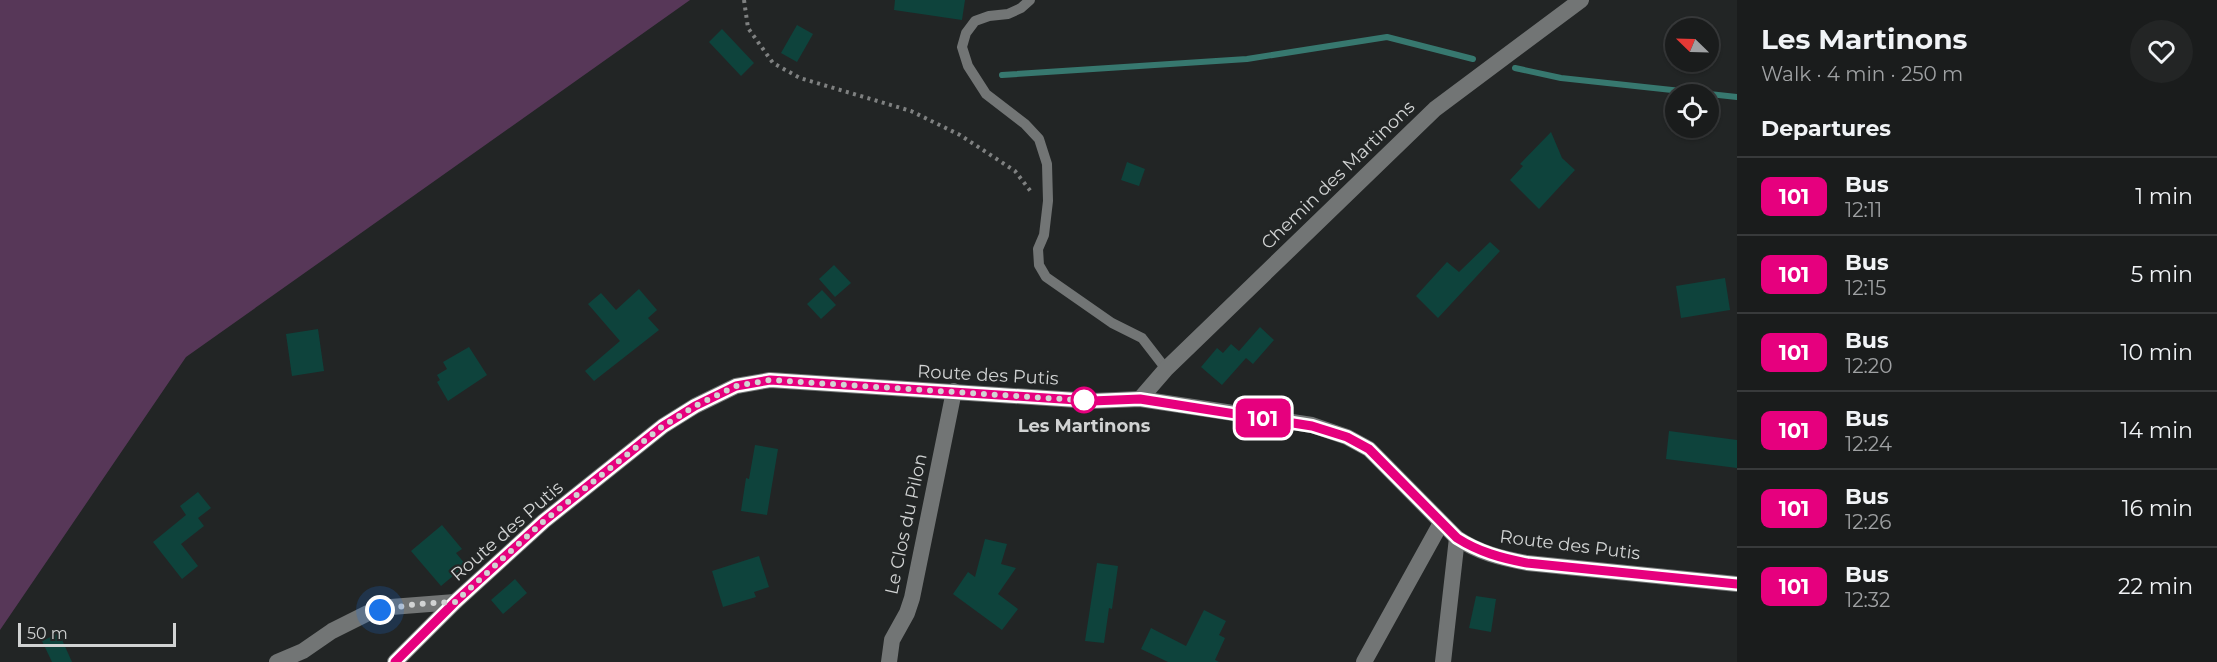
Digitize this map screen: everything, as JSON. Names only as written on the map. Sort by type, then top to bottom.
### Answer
[{"type":"street","name":"Chemin des Martinons","points":[[1140,399],[1166,369],[1435,109],[1581,0]]},
{"type":"street","name":"Route des Putis","points":[[395,662],[455,602],[544,521],[663,426],[695,406],[736,386],[770,380],[1092,401],[1140,399],[1312,426],[1347,437],[1369,449],[1457,538],[1495,557],[1527,563],[1737,584]]},
{"type":"street","name":"Le Clos du Pilon","points":[[889,662],[892,640],[907,613],[912,598],[954,391]]},
{"type":"street","points":[[1364,662],[1441,523]]},
{"type":"street","points":[[1443,662],[1457,538]]},
{"type":"street","points":[[277,662],[303,651],[332,631],[368,613],[391,607],[455,602]]},
{"type":"lane","points":[[1030,0],[1022,8],[1008,14],[989,16],[975,21],[966,33],[962,47],[968,66],[986,94],[1025,124],[1039,139],[1047,164],[1047,211],[1044,235],[1038,249],[1039,265],[1046,278],[1112,323],[1142,338],[1166,369]]},
{"type":"path","points":[[744,0],[748,28],[773,63],[800,78],[911,111],[960,135],[1015,171],[1047,211]]},
{"type":"shaded area","points":[[0,0],[690,0],[186,357],[0,630]]},
{"type":"building","points":[[895,0],[965,0],[962,20],[894,10]]},
{"type":"building","points":[[797,25],[813,34],[797,62],[781,53]]},
{"type":"building","points":[[722,29],[754,63],[741,76],[709,42]]},
{"type":"building","points":[[1551,132],[1562,158],[1575,170],[1539,209],[1510,180],[1523,166],[1520,164]]},
{"type":"building","points":[[1127,162],[1145,169],[1139,186],[1121,180]]},
{"type":"building","points":[[1490,242],[1500,251],[1438,318],[1416,296],[1447,262],[1459,272]]},
{"type":"building","points":[[834,265],[851,283],[835,297],[819,279]]},
{"type":"building","points":[[1725,278],[1730,310],[1681,318],[1676,286]]},
{"type":"building","points":[[639,289],[657,310],[648,318],[659,330],[594,381],[585,371],[620,341],[588,304],[601,293],[616,310]]},
{"type":"building","points":[[822,290],[836,305],[821,319],[807,304]]},
{"type":"building","points":[[1260,327],[1274,340],[1253,364],[1246,358],[1222,385],[1201,367],[1217,348],[1223,353],[1231,344],[1239,351]]},
{"type":"building","points":[[318,329],[324,371],[292,376],[286,334]]},
{"type":"building","points":[[469,347],[487,375],[448,401],[437,382],[440,380],[437,375],[447,369],[443,362]]},
{"type":"building","points":[[1669,431],[1737,440],[1737,468],[1666,459]]},
{"type":"building","points":[[755,445],[778,449],[767,515],[741,511],[746,478],[749,479]]},
{"type":"building","points":[[198,492],[211,508],[198,518],[204,526],[181,544],[198,566],[182,579],[153,542],[186,515],[180,506]]},
{"type":"building","points":[[442,525],[462,549],[456,553],[466,565],[441,586],[411,551]]},
{"type":"building","points":[[985,539],[1007,544],[1001,564],[1016,568],[998,594],[1018,609],[1002,630],[953,594],[968,572],[975,577]]},
{"type":"building","points":[[759,556],[769,587],[754,592],[756,597],[723,607],[712,571]]},
{"type":"building","points":[[1097,563],[1118,566],[1104,643],[1085,641]]},
{"type":"building","points":[[515,579],[527,593],[503,614],[491,600]]},
{"type":"building","points":[[1476,596],[1496,599],[1491,632],[1469,628]]},
{"type":"building","points":[[1204,610],[1226,621],[1219,635],[1225,638],[1215,660],[1219,662],[1168,662],[1141,649],[1151,628],[1186,646]]},
{"type":"building","points":[[59,633],[72,662],[52,662],[42,641]]},
{"type":"waterway","points":[[1002,75],[1247,59],[1387,37],[1473,59]]},
{"type":"waterway","points":[[1515,68],[1561,78],[1737,97]]},
{"type":"bus line","name":"101","points":[[395,662],[455,602],[544,521],[663,426],[695,406],[736,386],[770,380],[1092,401],[1140,399],[1312,426],[1347,437],[1369,449],[1457,538],[1495,557],[1527,563],[1737,584]]},
{"type":"place","name":"Les Martinons","points":[[1084,400]]},
{"type":"route","points":[[380,610],[416,604],[455,602],[544,521],[663,426],[695,406],[736,386],[770,380],[1092,401],[1084,400]]}]
